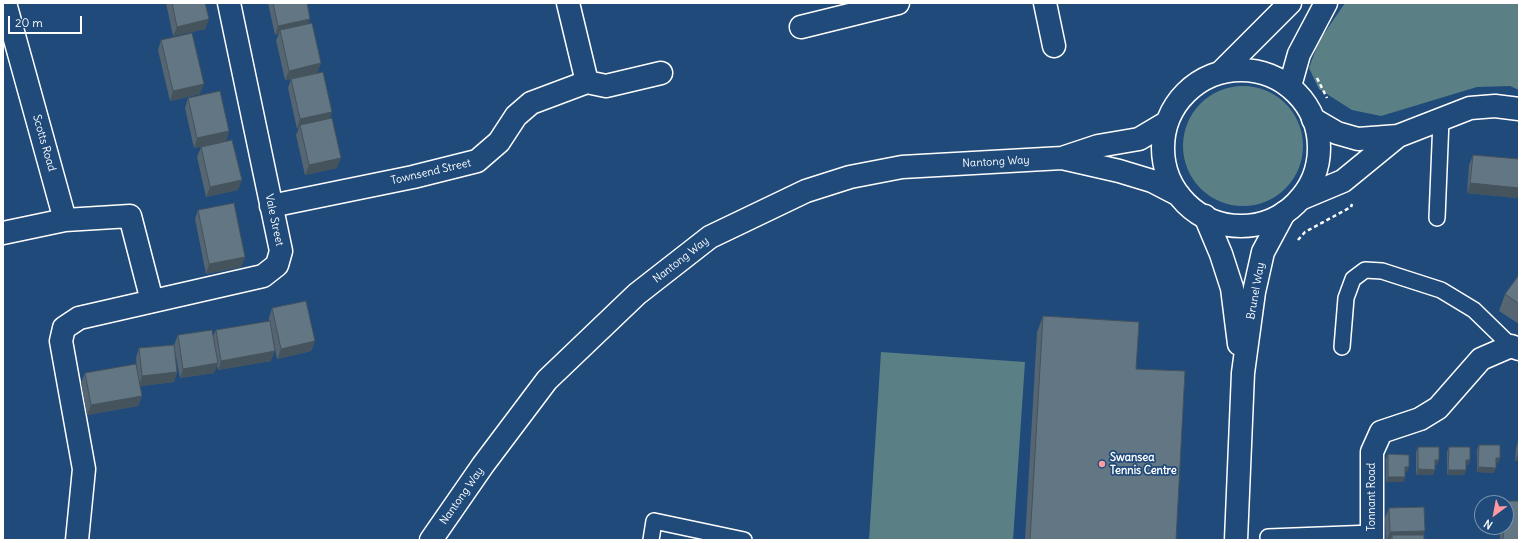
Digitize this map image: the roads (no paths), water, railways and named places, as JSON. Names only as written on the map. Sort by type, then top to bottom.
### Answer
[{"type":"street","name":"Scotts Road","points":[[5,3],[65,220]]},
{"type":"street","name":"Vale Street","points":[[77,540],[84,469],[61,341],[64,328],[79,318],[263,276],[277,265],[281,251],[229,3]]},
{"type":"street","points":[[568,3],[587,82],[606,86],[661,73]]},
{"type":"street","points":[[801,27],[833,11],[898,3]]},
{"type":"street","points":[[1044,3],[1054,46]]},
{"type":"street","points":[[1221,72],[1290,3]]},
{"type":"street","points":[[1326,3],[1299,54],[1290,86],[1267,74],[1244,70],[1221,72],[1198,82],[1179,100],[1166,123],[1163,149],[1167,173],[1179,195],[1197,212],[1219,223],[1244,226],[1265,222],[1292,206],[1343,181],[1398,136]]},
{"type":"street","name":"Townsend Street","points":[[271,206],[413,177],[477,161],[499,142],[516,116],[531,103],[587,82]]},
{"type":"street","name":"Brunel Way","points":[[1236,540],[1242,374],[1254,292],[1263,252],[1292,206],[1311,181],[1318,161],[1318,139],[1313,119],[1303,100],[1290,86]]},
{"type":"street","points":[[1313,119],[1337,133],[1358,139],[1398,136],[1470,108],[1495,106],[1519,109]]},
{"type":"street","name":"Nantong Way","points":[[431,540],[483,465],[548,380],[637,294],[710,236],[800,194],[850,177],[902,167],[1062,158],[1098,146],[1139,139],[1166,123]]},
{"type":"street","name":"Nantong Way","points":[[1062,158],[1119,171],[1152,181],[1179,195]]},
{"type":"street","points":[[3,233],[65,220],[130,216],[152,301]]},
{"type":"street","name":"Brunel Way","points":[[1205,216],[1221,254],[1232,288],[1242,374]]},
{"type":"street","name":"Tonnant Road","points":[[1372,536],[1372,452],[1381,432],[1420,419],[1438,408],[1481,359],[1515,348]]},
{"type":"lane","points":[[1436,218],[1441,120]]},
{"type":"lane","points":[[1342,347],[1346,298],[1353,279],[1365,270],[1382,271],[1441,290],[1474,310],[1515,348]]},
{"type":"lane","points":[[651,540],[654,521],[744,540]]},
{"type":"lane","points":[[1268,537],[1372,536]]},
{"type":"place","name":"Swansea Tennis Centre","points":[[1102,464]]}]
